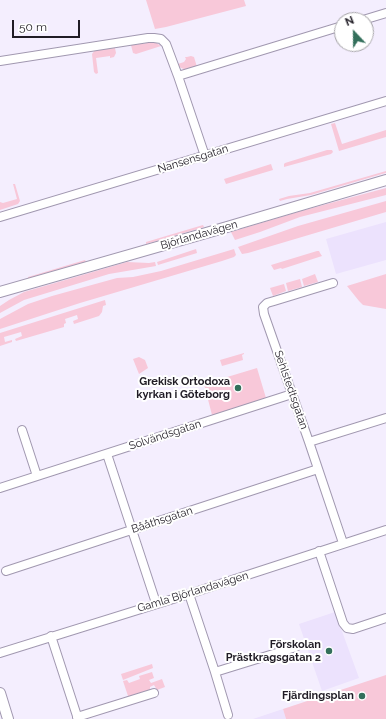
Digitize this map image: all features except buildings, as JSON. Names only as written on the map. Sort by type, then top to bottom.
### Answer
[{"type":"street","points":[[374,17],[386,13]]},
{"type":"street","points":[[178,76],[334,28]]},
{"type":"street","points":[[0,61],[154,38],[161,39],[166,44],[178,76],[204,156]]},
{"type":"street","name":"Nansensgatan","points":[[0,217],[386,101]]},
{"type":"street","name":"Björlandavägen","points":[[0,292],[386,180]]},
{"type":"street","name":"Sehlstedtsgatan","points":[[333,283],[274,300],[267,303],[263,307],[264,314],[343,543]]},
{"type":"street","name":"Björlandavägen","points":[[0,297],[13,289]]},
{"type":"street","name":"Solvändsgatan","points":[[0,488],[292,394]]},
{"type":"street","points":[[309,442],[386,418]]},
{"type":"street","points":[[22,430],[37,476]]},
{"type":"street","points":[[107,454],[156,603]]},
{"type":"street","name":"Bååthsgatan","points":[[6,571],[318,469]]},
{"type":"street","name":"Gamla Björlandavägen","points":[[0,653],[386,530]]},
{"type":"street","points":[[319,551],[343,623],[347,628],[353,628],[386,618]]},
{"type":"street","points":[[189,594],[228,715]]},
{"type":"street","points":[[51,636],[77,718],[154,693]]},
{"type":"street","points":[[215,672],[296,647]]},
{"type":"street","points":[[0,693],[8,719]]},
{"type":"shaded area","points":[[146,0],[244,0],[246,6],[155,29]]},
{"type":"shaded area","points":[[155,42],[161,46],[136,54],[133,53],[131,45]]},
{"type":"shaded area","points":[[115,48],[116,53],[114,57],[110,58],[110,56],[96,58],[98,73],[96,74],[94,72],[92,54],[95,50]]},
{"type":"shaded area","points":[[185,57],[194,57],[197,67],[186,70],[179,67],[178,64],[184,62],[186,59]]},
{"type":"shaded area","points":[[335,123],[342,144],[386,130],[386,137],[339,151],[331,124]]},
{"type":"shaded area","points":[[327,150],[332,150],[333,152],[331,154],[284,167],[285,163]]},
{"type":"shaded area","points":[[271,164],[273,170],[226,184],[224,179]]},
{"type":"shaded area","points":[[386,171],[386,173],[311,195],[280,201],[279,199],[310,193]]},
{"type":"shaded area","points":[[13,184],[15,184],[20,201],[18,204],[0,210],[0,202],[3,203],[17,199]]},
{"type":"shaded area","points":[[386,188],[386,195],[300,217],[235,240],[231,232],[301,211]]},
{"type":"shaded area","points":[[386,201],[386,212],[248,253],[242,254],[238,247],[298,226]]},
{"type":"shaded area","points":[[386,222],[386,260],[336,274],[326,239]]},
{"type":"shaded area","points":[[203,225],[204,227],[146,244],[146,242]]},
{"type":"shaded area","points":[[196,249],[197,253],[158,265],[157,262]]},
{"type":"shaded area","points":[[234,249],[236,255],[234,257],[80,303],[0,329],[0,319],[28,304],[117,278],[133,277],[161,271]]},
{"type":"shaded area","points":[[319,251],[322,256],[282,269],[274,270],[271,265]]},
{"type":"shaded area","points":[[85,260],[86,262],[28,279],[28,277]]},
{"type":"shaded area","points":[[127,262],[155,262],[156,266],[109,274],[24,300],[0,313],[0,306],[24,292]]},
{"type":"shaded area","points":[[315,274],[318,282],[304,286],[302,279]]},
{"type":"shaded area","points":[[386,274],[386,309],[363,305],[347,286]]},
{"type":"shaded area","points":[[300,279],[302,287],[288,291],[286,283]]},
{"type":"shaded area","points":[[284,284],[286,291],[273,296],[270,288]]},
{"type":"shaded area","points":[[105,300],[106,305],[103,306],[102,312],[99,316],[74,324],[73,321],[78,319],[77,315],[65,319],[66,323],[64,324],[64,327],[16,341],[15,339],[22,336],[21,332],[4,337],[5,342],[12,340],[12,342],[0,346],[0,333]]},
{"type":"shaded area","points":[[244,353],[242,355],[243,360],[222,366],[220,360]]},
{"type":"shaded area","points":[[139,357],[145,360],[148,368],[139,374],[133,359]]},
{"type":"shaded area","points":[[257,368],[266,398],[212,415],[204,384]]},
{"type":"shaded area","name":"Förskolan Prästkragsgatan 2","points":[[335,612],[359,678],[322,691],[299,624]]},
{"type":"shaded area","points":[[152,664],[153,668],[123,680],[121,674]]},
{"type":"shaded area","points":[[152,672],[154,678],[149,680],[151,683],[162,679],[165,687],[157,690],[154,685],[150,687],[150,692],[129,699],[123,681],[127,680],[129,683],[140,679],[139,676]]},
{"type":"shaded area","name":"Fjärdingsplan","points":[[386,675],[386,719],[286,719],[283,709]]},
{"type":"shaded area","points":[[283,709],[286,719],[253,719]]},
{"type":"place","name":"Grekisk Ortodoxa kyrkan i Göteborg","points":[[238,388]]},
{"type":"place","name":"Förskolan Prästkragsgatan 2","points":[[329,651]]},
{"type":"place","name":"Fjärdingsplan","points":[[362,696]]}]
